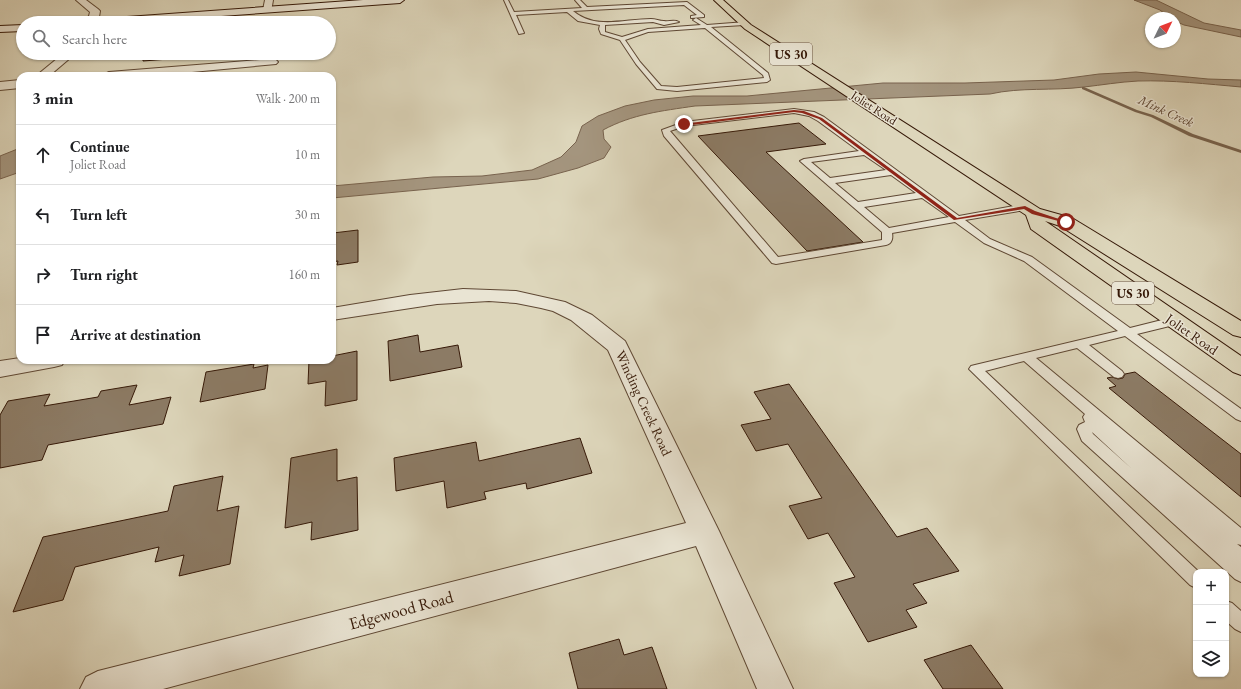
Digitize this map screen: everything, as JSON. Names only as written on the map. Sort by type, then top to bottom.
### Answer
[{"type":"main road","name":"Joliet Road","points":[[718,0],[736,19],[1029,210],[1066,222],[1241,330]]},
{"type":"main road","name":"Joliet Road","points":[[1029,210],[1037,225],[1241,367]]},
{"type":"street","points":[[80,0],[95,11],[94,16]]},
{"type":"street","points":[[268,10],[269,0]]},
{"type":"street","points":[[186,16],[400,0]]},
{"type":"street","points":[[0,29],[16,28]]},
{"type":"street","points":[[47,72],[62,60]]},
{"type":"street","points":[[156,72],[272,62]]},
{"type":"street","points":[[0,86],[16,84]]},
{"type":"street","name":"Winding Creek Road","points":[[336,313],[438,297],[485,294],[526,298],[562,308],[592,323],[617,346],[704,531],[775,689]]},
{"type":"street","points":[[0,369],[30,364]]},
{"type":"street","name":"Edgewood Road","points":[[98,689],[704,531]]},
{"type":"lane","points":[[506,0],[521,33]]},
{"type":"lane","points":[[577,0],[586,10]]},
{"type":"lane","points":[[632,0],[636,4],[686,0]]},
{"type":"lane","points":[[513,14],[685,3],[704,17],[692,17],[706,26],[766,74],[767,80],[677,89],[659,88],[638,63],[622,39],[603,33],[603,24]]},
{"type":"lane","points":[[551,6],[555,11]]},
{"type":"lane","points":[[569,10],[580,20],[603,24],[653,20],[664,23],[683,21]]},
{"type":"lane","points":[[622,39],[629,34],[646,31],[706,26],[736,19]]},
{"type":"lane","points":[[690,21],[696,20]]},
{"type":"lane","points":[[865,152],[804,161],[887,231],[888,238],[886,242],[776,261],[667,134],[666,130],[684,124],[794,111],[803,111],[821,118],[922,195],[987,241],[1028,258],[1241,416]]},
{"type":"lane","points":[[828,181],[892,172]]},
{"type":"lane","points":[[857,205],[922,195]]},
{"type":"lane","points":[[887,231],[956,219],[1029,210]]},
{"type":"lane","points":[[1174,321],[975,369],[1193,577]]},
{"type":"lane","points":[[1078,344],[1118,374]]},
{"type":"lane","points":[[1027,357],[1241,557]]},
{"type":"lane","points":[[1090,417],[1241,538]]},
{"type":"lane","points":[[1090,417],[1084,429],[1087,437],[1241,574]]},
{"type":"lane","points":[[1229,612],[1241,623]]},
{"type":"shaded area","points":[[1134,0],[1156,0],[1204,23],[1241,30],[1241,37],[1184,25],[1181,24],[1181,12],[1162,12]]},
{"type":"shaded area","points":[[1136,72],[1208,79],[1241,80],[1241,87],[1177,82],[1138,81],[990,94],[695,106],[636,117],[625,120],[603,130],[604,139],[611,147],[604,158],[578,168],[538,179],[336,198],[336,186],[433,177],[482,176],[532,170],[561,157],[576,142],[582,126],[598,116],[625,106],[654,100],[693,96],[747,96],[883,83],[965,83],[1054,80],[1099,74]]},
{"type":"shaded area","points":[[16,150],[16,173],[0,179],[0,156]]},
{"type":"building","points":[[799,123],[826,144],[766,152],[863,242],[807,251],[698,136]]},
{"type":"building","points":[[358,230],[358,262],[337,265],[336,233]]},
{"type":"building","points":[[418,335],[420,352],[458,345],[462,367],[390,381],[388,341]]},
{"type":"building","points":[[357,351],[357,400],[325,406],[326,381],[308,384],[309,364],[336,364],[336,355]]},
{"type":"building","points":[[254,364],[253,368],[268,365],[265,389],[200,402],[206,372]]},
{"type":"building","points":[[1135,372],[1241,454],[1241,497],[1109,388],[1116,386],[1107,378],[1123,378],[1125,374]]},
{"type":"building","points":[[789,384],[897,537],[927,528],[959,571],[913,584],[927,603],[906,610],[917,627],[868,642],[834,583],[855,577],[828,533],[808,539],[789,506],[822,498],[788,444],[756,451],[741,425],[771,419],[754,392]]},
{"type":"building","points":[[137,385],[129,405],[171,397],[163,424],[48,445],[42,460],[0,468],[0,415],[8,401],[50,394],[44,406],[98,397],[101,391]]},
{"type":"building","points":[[580,438],[592,473],[527,489],[526,483],[484,492],[486,499],[447,508],[444,481],[396,491],[394,458],[476,442],[479,461]]},
{"type":"building","points":[[337,449],[337,481],[357,477],[358,530],[311,540],[312,522],[285,528],[291,458]]},
{"type":"building","points":[[223,476],[217,511],[239,506],[230,564],[179,576],[184,555],[155,562],[159,547],[75,567],[63,600],[13,612],[43,537],[168,511],[174,486]]},
{"type":"building","points":[[619,639],[624,655],[652,647],[667,689],[578,689],[569,653]]},
{"type":"building","points":[[971,645],[1003,689],[943,689],[924,660]]},
{"type":"waterway","name":"Mink Creek","points":[[1083,88],[1136,111],[1152,116],[1191,135],[1241,152]]},
{"type":"route","points":[[684,124],[803,111],[821,118],[956,219],[1025,207],[1034,212],[1066,222]]}]
